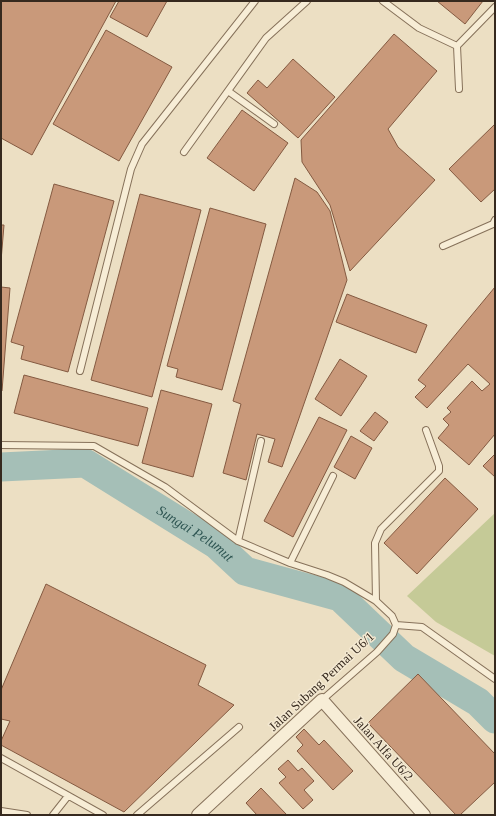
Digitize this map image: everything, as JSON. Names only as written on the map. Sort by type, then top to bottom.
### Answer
[{"type":"street","name":"Jalan Subang Permai U6/1","points":[[198,815],[322,700]]},
{"type":"street","name":"Jalan Alfa U6/2","points":[[322,700],[424,815]]},
{"type":"lane","points":[[80,371],[131,169],[142,144],[255,1]]},
{"type":"lane","points":[[184,152],[266,38],[308,1]]},
{"type":"lane","points":[[383,1],[419,28],[458,46]]},
{"type":"lane","points":[[459,89],[458,46],[495,7]]},
{"type":"lane","points":[[228,91],[274,124]]},
{"type":"lane","points":[[443,246],[493,224],[495,220]]},
{"type":"lane","points":[[376,601],[375,543],[377,536],[381,529],[439,471],[439,466],[426,430]]},
{"type":"lane","points":[[238,541],[261,441]]},
{"type":"lane","name":"Jalan Subang Permai U6/1","points":[[1,445],[94,446],[165,487],[238,541],[290,563],[339,580],[376,601],[392,616],[396,625],[393,634],[377,652],[322,700]]},
{"type":"lane","points":[[290,563],[333,476]]},
{"type":"lane","points":[[396,625],[422,627],[495,679]]},
{"type":"lane","points":[[137,815],[238,727]]},
{"type":"lane","points":[[1,758],[100,814]]},
{"type":"lane","points":[[53,815],[68,796]]},
{"type":"lane","points":[[1,811],[27,815]]},
{"type":"green space","points":[[495,513],[495,656],[436,622],[407,596]]},
{"type":"building","points":[[1,1],[116,1],[32,155],[1,138]]},
{"type":"building","points":[[119,1],[167,1],[147,37],[110,17]]},
{"type":"building","points":[[437,1],[483,1],[465,24]]},
{"type":"building","points":[[106,30],[172,67],[119,161],[53,124]]},
{"type":"building","points":[[394,34],[437,71],[388,129],[398,147],[435,180],[350,271],[330,205],[302,162],[301,140]]},
{"type":"building","points":[[293,59],[335,97],[298,138],[247,93],[258,80],[267,88]]},
{"type":"building","points":[[242,110],[288,143],[254,191],[207,158]]},
{"type":"building","points":[[495,124],[495,189],[481,202],[449,169]]},
{"type":"building","points":[[295,178],[317,192],[330,211],[347,280],[282,467],[268,462],[275,439],[257,434],[246,480],[223,473],[241,404],[233,401]]},
{"type":"building","points":[[54,184],[114,201],[68,372],[21,359],[24,346],[11,342]]},
{"type":"building","points":[[140,194],[201,210],[152,397],[91,380]]},
{"type":"building","points":[[210,208],[266,224],[222,390],[176,377],[178,369],[167,366]]},
{"type":"building","points":[[1,225],[4,225],[1,261]]},
{"type":"building","points":[[1,287],[10,288],[2,391],[1,391]]},
{"type":"building","points":[[495,287],[495,434],[469,465],[438,438],[449,425],[443,419],[451,412],[447,408],[472,381],[482,391],[490,384],[468,364],[427,408],[415,397],[426,386],[418,380]]},
{"type":"building","points":[[347,294],[427,325],[416,353],[336,322]]},
{"type":"building","points":[[340,359],[367,376],[341,416],[315,399]]},
{"type":"building","points":[[24,375],[148,408],[138,446],[14,413]]},
{"type":"building","points":[[161,390],[212,404],[193,477],[142,463]]},
{"type":"building","points":[[375,412],[388,422],[374,441],[360,431]]},
{"type":"building","points":[[319,417],[347,430],[293,537],[264,521]]},
{"type":"building","points":[[351,436],[372,448],[355,479],[334,467]]},
{"type":"building","points":[[495,454],[495,477],[483,466]]},
{"type":"building","points":[[445,478],[478,509],[417,574],[384,543]]},
{"type":"building","points":[[46,584],[206,665],[198,685],[234,705],[124,812],[1,745],[1,741],[10,721],[1,719],[1,690]]},
{"type":"building","points":[[418,674],[495,754],[495,782],[460,815],[456,815],[368,723]]},
{"type":"building","points":[[304,729],[319,745],[324,740],[353,771],[333,790],[297,751],[303,745],[296,737]]},
{"type":"building","points":[[288,760],[298,771],[302,768],[314,781],[304,790],[313,800],[303,809],[279,783],[286,777],[278,769]]},
{"type":"building","points":[[261,788],[287,815],[257,815],[246,803]]},
{"type":"waterway","name":"Sungai Pelumut","points":[[1,467],[85,463],[217,545],[245,571],[340,597],[404,658],[478,702],[495,719]]}]
